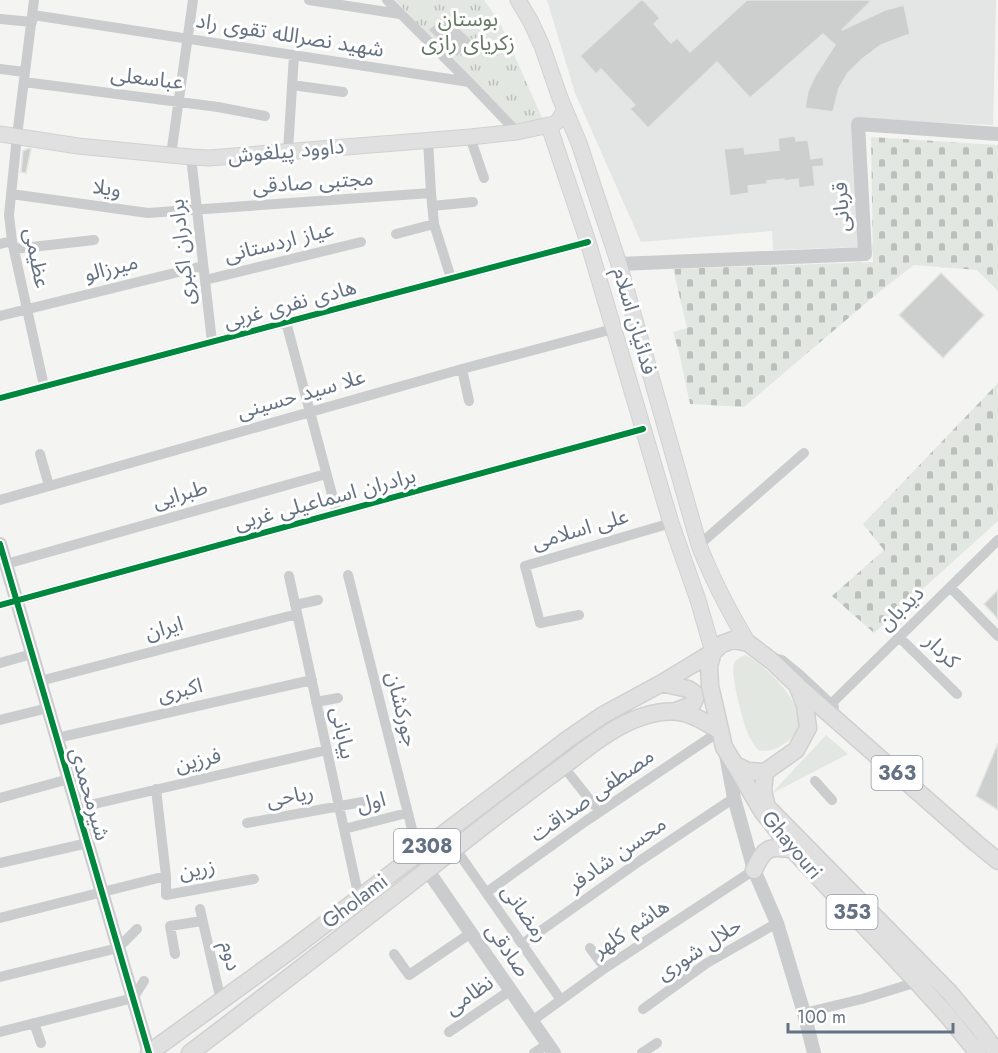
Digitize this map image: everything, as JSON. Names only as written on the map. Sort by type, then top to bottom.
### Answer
[{"type":"main road","name":"فدائیان اسلام","points":[[518,0],[542,46],[579,143],[619,264],[699,545],[710,574],[747,643]]},
{"type":"main road","points":[[549,126],[558,121],[565,110]]},
{"type":"main road","name":"فدائیان اسلام","points":[[549,126],[588,242],[671,523],[713,652]]},
{"type":"main road","name":"داوود پیلغوش","points":[[0,134],[78,146],[208,158],[470,137],[549,126]]},
{"type":"main road","points":[[558,152],[566,141],[572,140],[579,143]]},
{"type":"main road","points":[[733,640],[747,643],[773,662],[797,685],[805,705],[808,728],[796,750],[765,772],[748,771],[735,765],[722,739],[710,686],[709,666],[713,652],[722,644],[733,640]]},
{"type":"main road","name":"Gholami","points":[[149,1053],[359,898],[568,739],[603,715],[713,652]]},
{"type":"main road","points":[[662,683],[688,689],[694,693],[695,699],[692,705],[676,711]]},
{"type":"main road","name":"363","points":[[797,685],[998,861]]},
{"type":"main road","name":"Gholami","points":[[190,1053],[455,848],[615,728],[642,717],[664,711],[676,711],[700,718],[722,739]]},
{"type":"main road","name":"Ghayouri","points":[[735,765],[762,811],[792,849],[917,982],[978,1053]]},
{"type":"main road","name":"Ghayouri","points":[[765,772],[763,791],[767,807],[950,993],[997,1053]]},
{"type":"main road","points":[[754,870],[765,852],[774,847],[811,852]]},
{"type":"street","name":"عظیمی","points":[[34,0],[9,215],[13,245],[44,386]]},
{"type":"street","points":[[171,155],[193,0]]},
{"type":"street","points":[[309,0],[400,14]]},
{"type":"street","points":[[387,0],[517,132]]},
{"type":"street","name":"شهید نصرالله تقوی راد","points":[[0,19],[32,19],[188,39],[469,82]]},
{"type":"street","points":[[288,151],[294,55]]},
{"type":"street","name":"عباسعلی","points":[[0,69],[25,77],[265,116]]},
{"type":"street","points":[[292,85],[343,92]]},
{"type":"street","name":"قربانی","points":[[619,264],[865,254],[858,124],[998,134]]},
{"type":"street","points":[[470,137],[484,178]]},
{"type":"street","points":[[429,140],[434,224],[451,278]]},
{"type":"street","name":"برادران اکبری","points":[[191,158],[212,342]]},
{"type":"street","name":"ویلا","points":[[11,194],[148,213],[197,210]]},
{"type":"street","name":"مجتبی صادقی","points":[[197,210],[431,194]]},
{"type":"street","points":[[432,206],[473,202]]},
{"type":"street","points":[[396,234],[434,224]]},
{"type":"street","points":[[0,244],[94,240]]},
{"type":"street","name":"عیاز اردستانی","points":[[205,280],[362,242]]},
{"type":"street","name":"هادی نفری غربی","points":[[0,398],[588,242]]},
{"type":"street","name":"میرزالو","points":[[0,316],[203,266]]},
{"type":"street","points":[[286,322],[337,513]]},
{"type":"street","name":"علا سید حسینی","points":[[0,500],[462,369],[613,329]]},
{"type":"street","points":[[462,369],[469,401]]},
{"type":"street","name":"برادران اسماعیلی غربی","points":[[0,605],[643,429]]},
{"type":"street","points":[[699,545],[804,453]]},
{"type":"street","points":[[40,454],[49,486]]},
{"type":"street","name":"طبرایی","points":[[6,564],[326,474]]},
{"type":"street","name":"علی اسلامی","points":[[579,615],[540,623],[525,566],[671,523]]},
{"type":"street","name":"دیدبان","points":[[831,704],[998,540]]},
{"type":"street","name":"شیرمحمدی","points":[[0,545],[149,1053]]},
{"type":"street","name":"جورکشان","points":[[348,575],[418,853]]},
{"type":"street","name":"بیابانی","points":[[289,576],[359,898]]},
{"type":"street","points":[[950,587],[998,636]]},
{"type":"street","points":[[296,609],[318,600]]},
{"type":"street","name":"ایران","points":[[40,681],[296,609]]},
{"type":"street","name":"کردار","points":[[899,637],[957,694]]},
{"type":"street","points":[[0,663],[32,654]]},
{"type":"street","points":[[765,657],[782,660],[799,674],[838,711],[841,724]]},
{"type":"street","name":"اکبری","points":[[57,738],[312,680]]},
{"type":"street","points":[[316,702],[338,698]]},
{"type":"street","points":[[0,720],[48,708]]},
{"type":"street","points":[[722,739],[734,798],[754,870],[777,923],[814,1053]]},
{"type":"street","name":"مصطفی صداقت","points":[[487,892],[586,821],[722,739]]},
{"type":"street","name":"فرزین","points":[[77,808],[327,750]]},
{"type":"street","points":[[563,766],[594,805]]},
{"type":"street","points":[[0,798],[69,780]]},
{"type":"street","points":[[815,781],[831,800]]},
{"type":"street","name":"زرین","points":[[156,789],[166,895],[254,879]]},
{"type":"street","name":"محسن شادفر","points":[[522,944],[734,798]]},
{"type":"street","points":[[339,807],[362,802]]},
{"type":"street","name":"ریاحی","points":[[247,823],[339,807]]},
{"type":"street","name":"اول","points":[[344,829],[407,813]]},
{"type":"street","points":[[0,863],[88,843]]},
{"type":"street","name":"رمضانی","points":[[455,848],[561,1000]]},
{"type":"street","name":"هاشم کلهر","points":[[532,1021],[604,968],[754,870]]},
{"type":"street","name":"صادقی","points":[[428,871],[551,1048]]},
{"type":"street","name":"زرین","points":[[0,918],[166,876]]},
{"type":"street","name":"دوم","points":[[200,909],[221,1001]]},
{"type":"street","name":"دوم","points":[[175,954],[170,926],[202,921]]},
{"type":"street","name":"حلال شوری","points":[[643,1009],[707,963],[777,923]]},
{"type":"street","points":[[0,978],[118,948],[137,929]]},
{"type":"street","points":[[394,954],[409,975],[471,933]]},
{"type":"street","points":[[591,948],[604,968]]},
{"type":"street","points":[[0,1032],[133,998],[144,981]]},
{"type":"street","points":[[804,1013],[862,999],[917,982]]},
{"type":"street","name":"نظامی","points":[[449,1032],[511,990]]},
{"type":"street","points":[[34,1023],[41,1043]]},
{"type":"street","points":[[642,1053],[657,1043]]},
{"type":"street","points":[[534,1053],[551,1048]]},
{"type":"shaded area","points":[[547,0],[996,0],[993,125],[853,119],[858,247],[773,250],[772,231],[641,242],[575,93]]},
{"type":"green space","name":"بوستان زکریای رازی","points":[[395,0],[484,0],[500,23],[543,120],[513,124]]},
{"type":"green space","points":[[871,137],[998,145],[998,291],[977,270],[914,265],[744,407],[690,404],[673,332],[687,328],[673,269],[873,262]]},
{"type":"green space","points":[[998,383],[998,521],[874,633],[832,596],[884,550],[863,524]]},
{"type":"green space","points":[[745,655],[761,665],[778,682],[797,709],[799,721],[795,733],[787,742],[772,750],[758,750],[747,732],[741,713],[733,670],[736,661]]},
{"type":"green space","points":[[826,735],[848,754],[771,794]]},
{"type":"building","points":[[641,0],[660,18],[654,24],[671,43],[677,38],[690,52],[747,0],[872,0],[842,30],[885,10],[904,5],[910,34],[881,45],[848,73],[839,88],[833,112],[805,108],[808,91],[815,76],[835,45],[823,34],[750,98],[717,62],[648,128],[630,109],[635,105],[601,69],[596,74],[580,56]]},
{"type":"building","points":[[445,15],[473,41],[457,57],[428,30]]},
{"type":"building","points":[[795,136],[796,141],[808,140],[811,159],[823,157],[824,166],[813,167],[815,186],[799,188],[798,179],[767,181],[767,184],[748,186],[749,193],[730,196],[724,149],[744,147],[745,154],[779,150],[778,138]]},
{"type":"building","points":[[31,149],[26,173],[21,172],[23,151]]},
{"type":"building","points":[[941,273],[984,315],[943,358],[899,315]]},
{"type":"building","points":[[998,590],[998,619],[984,604]]},
{"type":"building","points":[[998,743],[998,810],[976,796]]},
{"type":"cycle path","points":[[0,398],[588,242]]},
{"type":"cycle path","points":[[0,605],[643,429]]},
{"type":"cycle path","points":[[0,544],[149,1053]]}]
